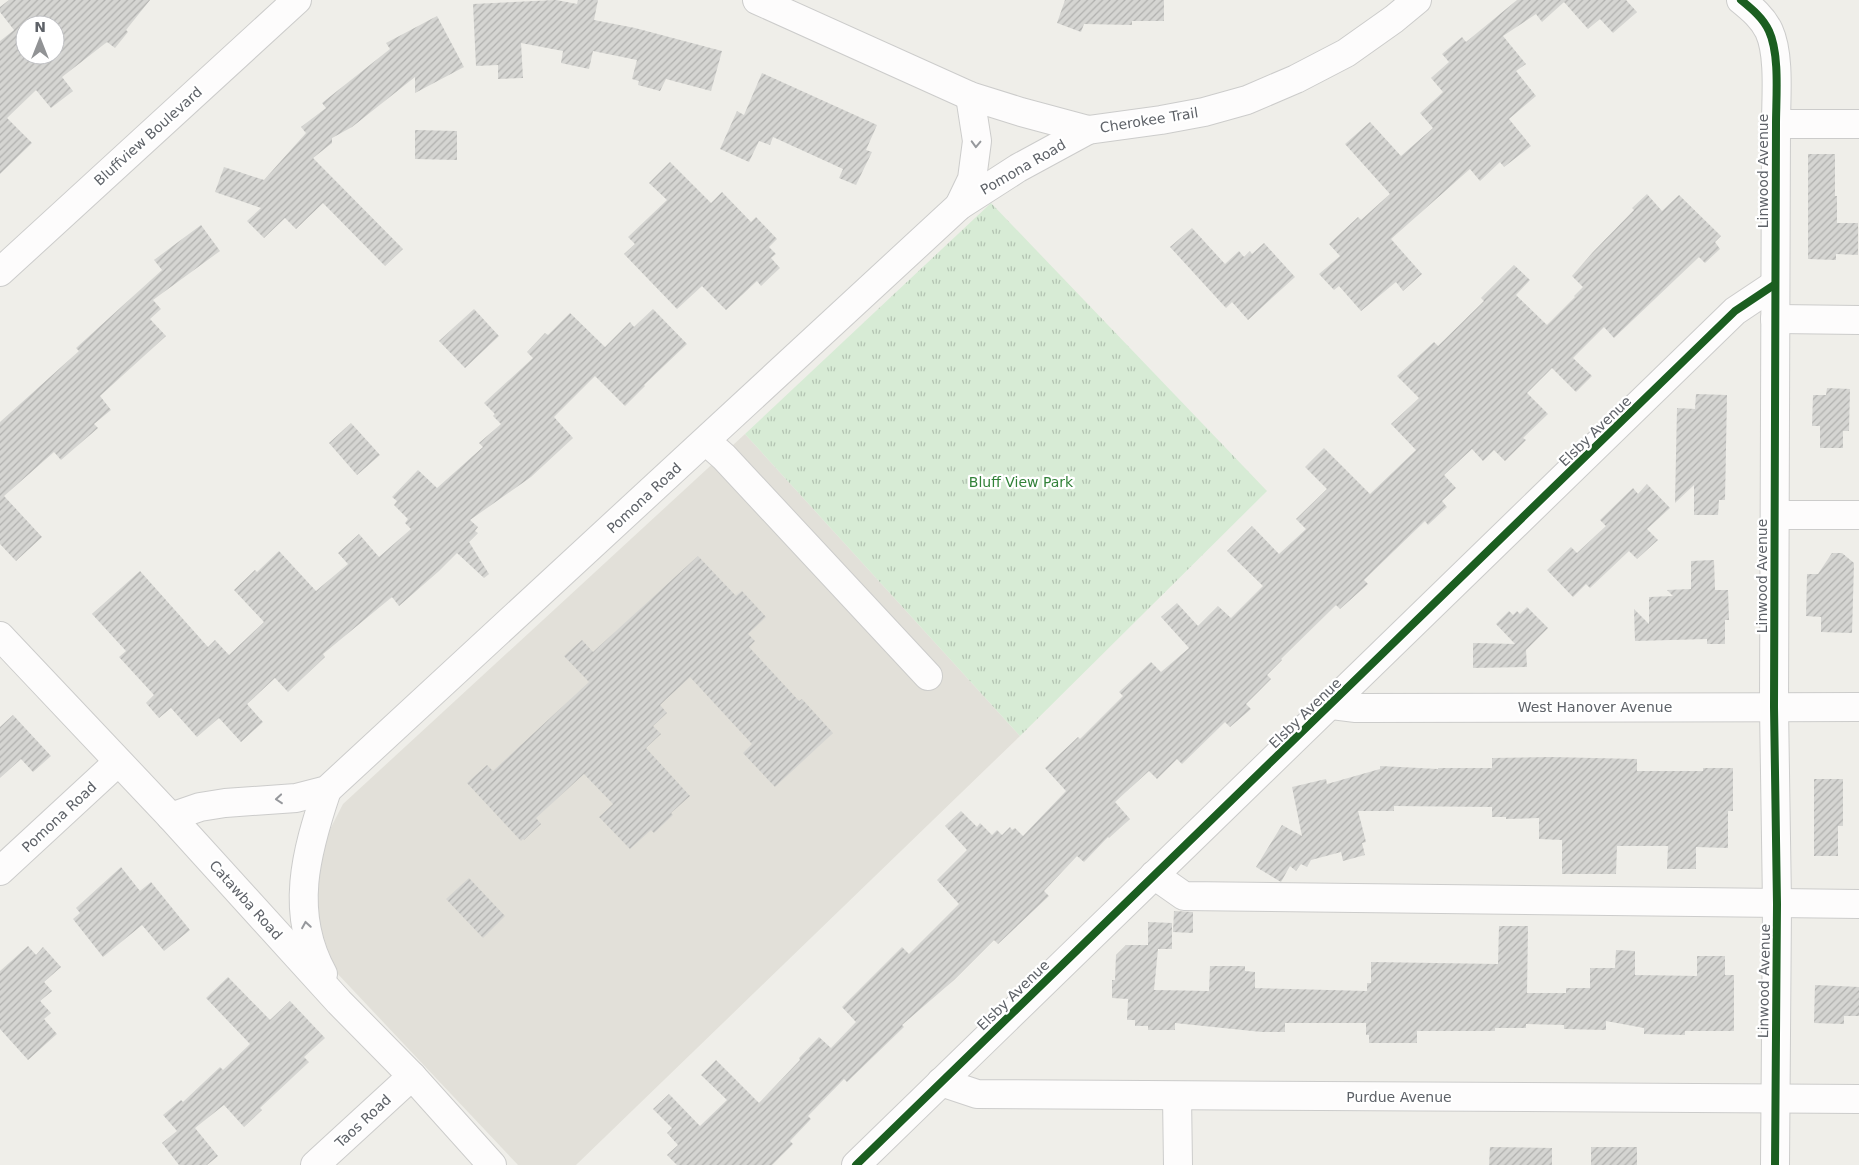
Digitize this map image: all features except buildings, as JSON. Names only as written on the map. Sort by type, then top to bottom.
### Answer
[{"type":"street","name":"Bluffview Boulevard","points":[[0,272],[297,0]]},
{"type":"street","name":"Cherokee Trail","points":[[757,0],[970,96],[1088,130],[1204,112],[1247,100],[1296,79],[1346,52],[1394,19],[1417,0]]},
{"type":"street","name":"Linwood Avenue","points":[[1741,0],[1755,11],[1769,31],[1775,52],[1774,707],[1777,904],[1775,1165]]},
{"type":"street","name":"Pomona Road","points":[[959,206],[972,179],[977,140],[970,96]]},
{"type":"street","points":[[1776,124],[1859,124]]},
{"type":"street","name":"Pomona Road","points":[[171,817],[200,807],[224,803],[296,798],[327,790],[959,206],[1018,168],[1088,130]]},
{"type":"street","name":"Elsby Avenue","points":[[856,1165],[1735,311],[1774,285]]},
{"type":"street","points":[[1776,319],[1859,320]]},
{"type":"street","points":[[706,441],[731,464],[928,676]]},
{"type":"street","points":[[1775,515],[1859,515]]},
{"type":"street","name":"Catawba Road","points":[[0,636],[171,817],[339,1002],[412,1076],[492,1165]]},
{"type":"street","name":"West Hanover Avenue","points":[[1332,704],[1356,708],[1859,707]]},
{"type":"street","name":"Pomona Road","points":[[0,872],[118,762]]},
{"type":"street","name":"Pomona Road","points":[[327,790],[310,840],[303,888],[309,944],[315,960],[339,1002]]},
{"type":"street","points":[[1154,875],[1184,896],[1859,904]]},
{"type":"street","name":"Taos Road","points":[[315,1165],[412,1076]]},
{"type":"street","name":"Purdue Avenue","points":[[941,1082],[977,1094],[1859,1099]]},
{"type":"street","points":[[1177,1096],[1178,1165]]},
{"type":"shaded area","points":[[745,434],[1020,736],[576,1165],[518,1165],[335,971],[318,929],[316,887],[322,845],[343,804]]},
{"type":"green space","name":"Bluff View Park","points":[[991,203],[1267,491],[1020,736],[745,434]]},
{"type":"cycle path","points":[[1741,0],[1767,26],[1775,52],[1777,77],[1774,707],[1777,904],[1775,1165]]},
{"type":"cycle path","points":[[856,1165],[1735,311],[1774,285]]}]
